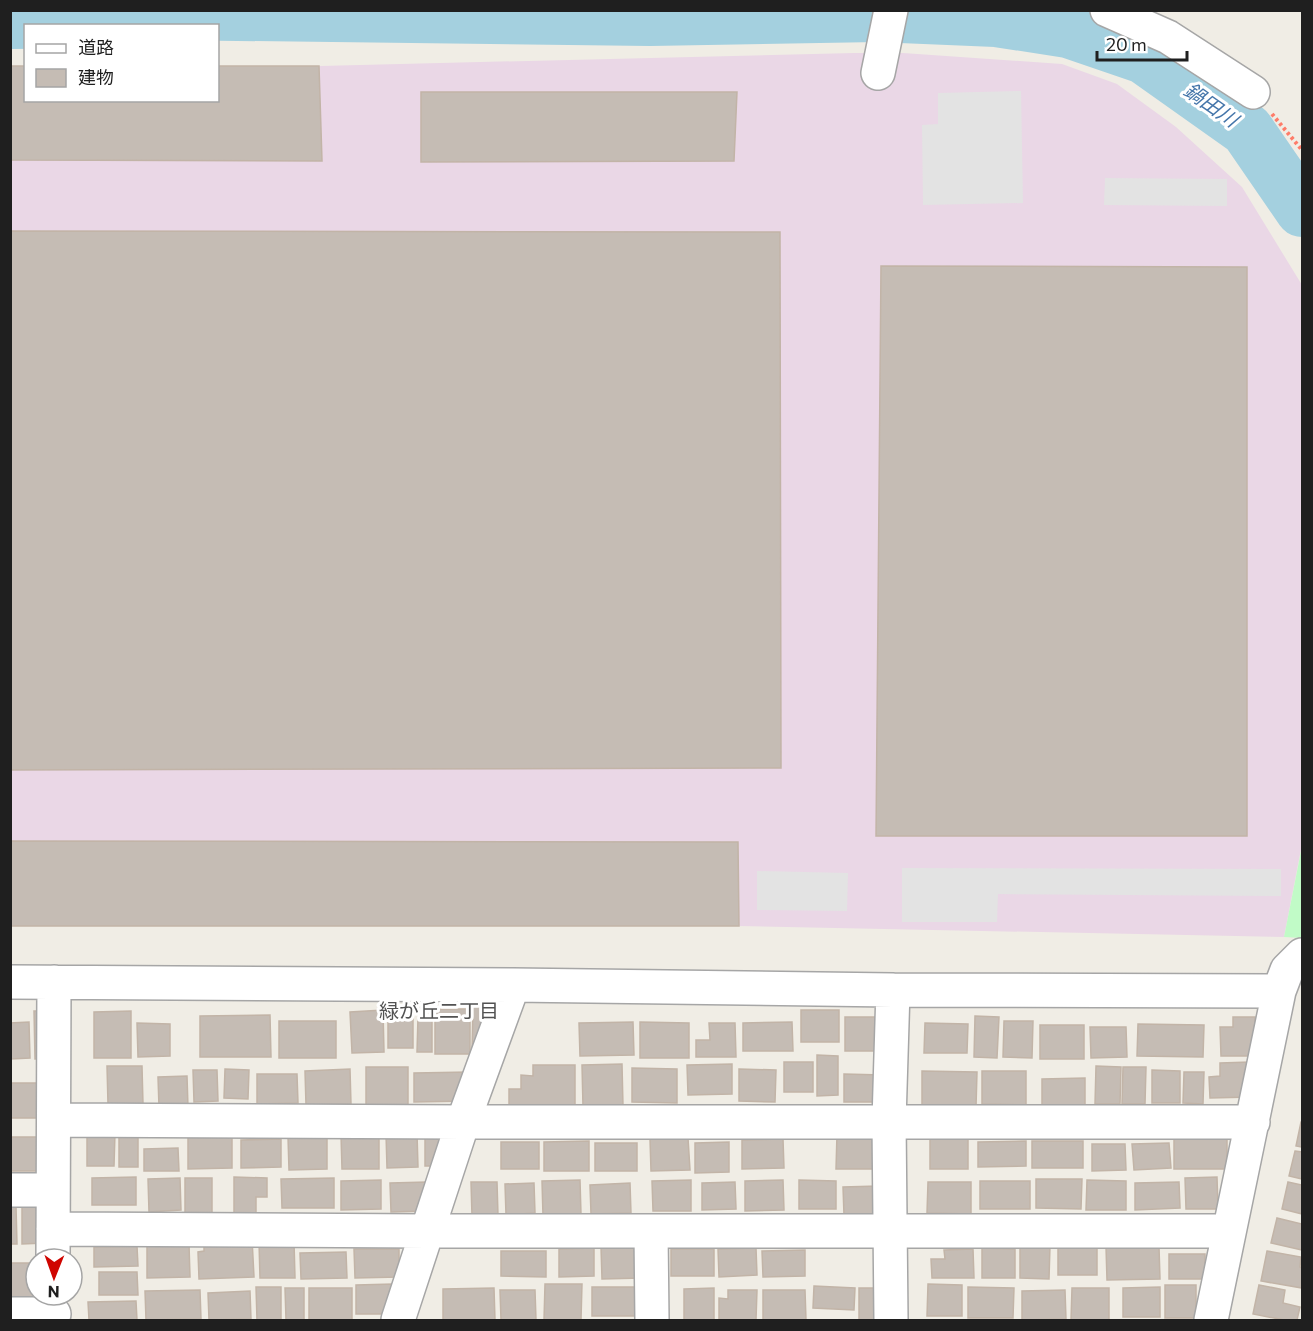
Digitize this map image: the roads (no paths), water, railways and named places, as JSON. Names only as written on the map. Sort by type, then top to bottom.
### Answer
[{"type":"street","points":[[878,74],[891,10]]},
{"type":"street","points":[[1107,10],[1168,37],[1253,92]]},
{"type":"street","points":[[1211,1320],[1279,991],[1287,970],[1302,956]]},
{"type":"street","points":[[10,982],[1279,991]]},
{"type":"street","points":[[54,982],[53,1244],[427,1231],[1228,1231]]},
{"type":"street","points":[[398,1320],[463,1122],[513,985]]},
{"type":"street","points":[[891,1320],[889,1121],[892,990]]},
{"type":"street","points":[[54,1120],[1253,1122]]},
{"type":"street","points":[[10,1190],[52,1190]]},
{"type":"street","points":[[651,1232],[652,1320]]},
{"type":"street","points":[[10,1314],[54,1310]]},
{"type":"waterway","name":"鍋田川","points":[[10,22],[118,21],[163,13],[650,19],[877,15],[996,20],[1068,31],[1144,57],[1247,130],[1302,210]]},
{"type":"district","name":"緑が丘二丁目","points":[[439,1011]]}]
